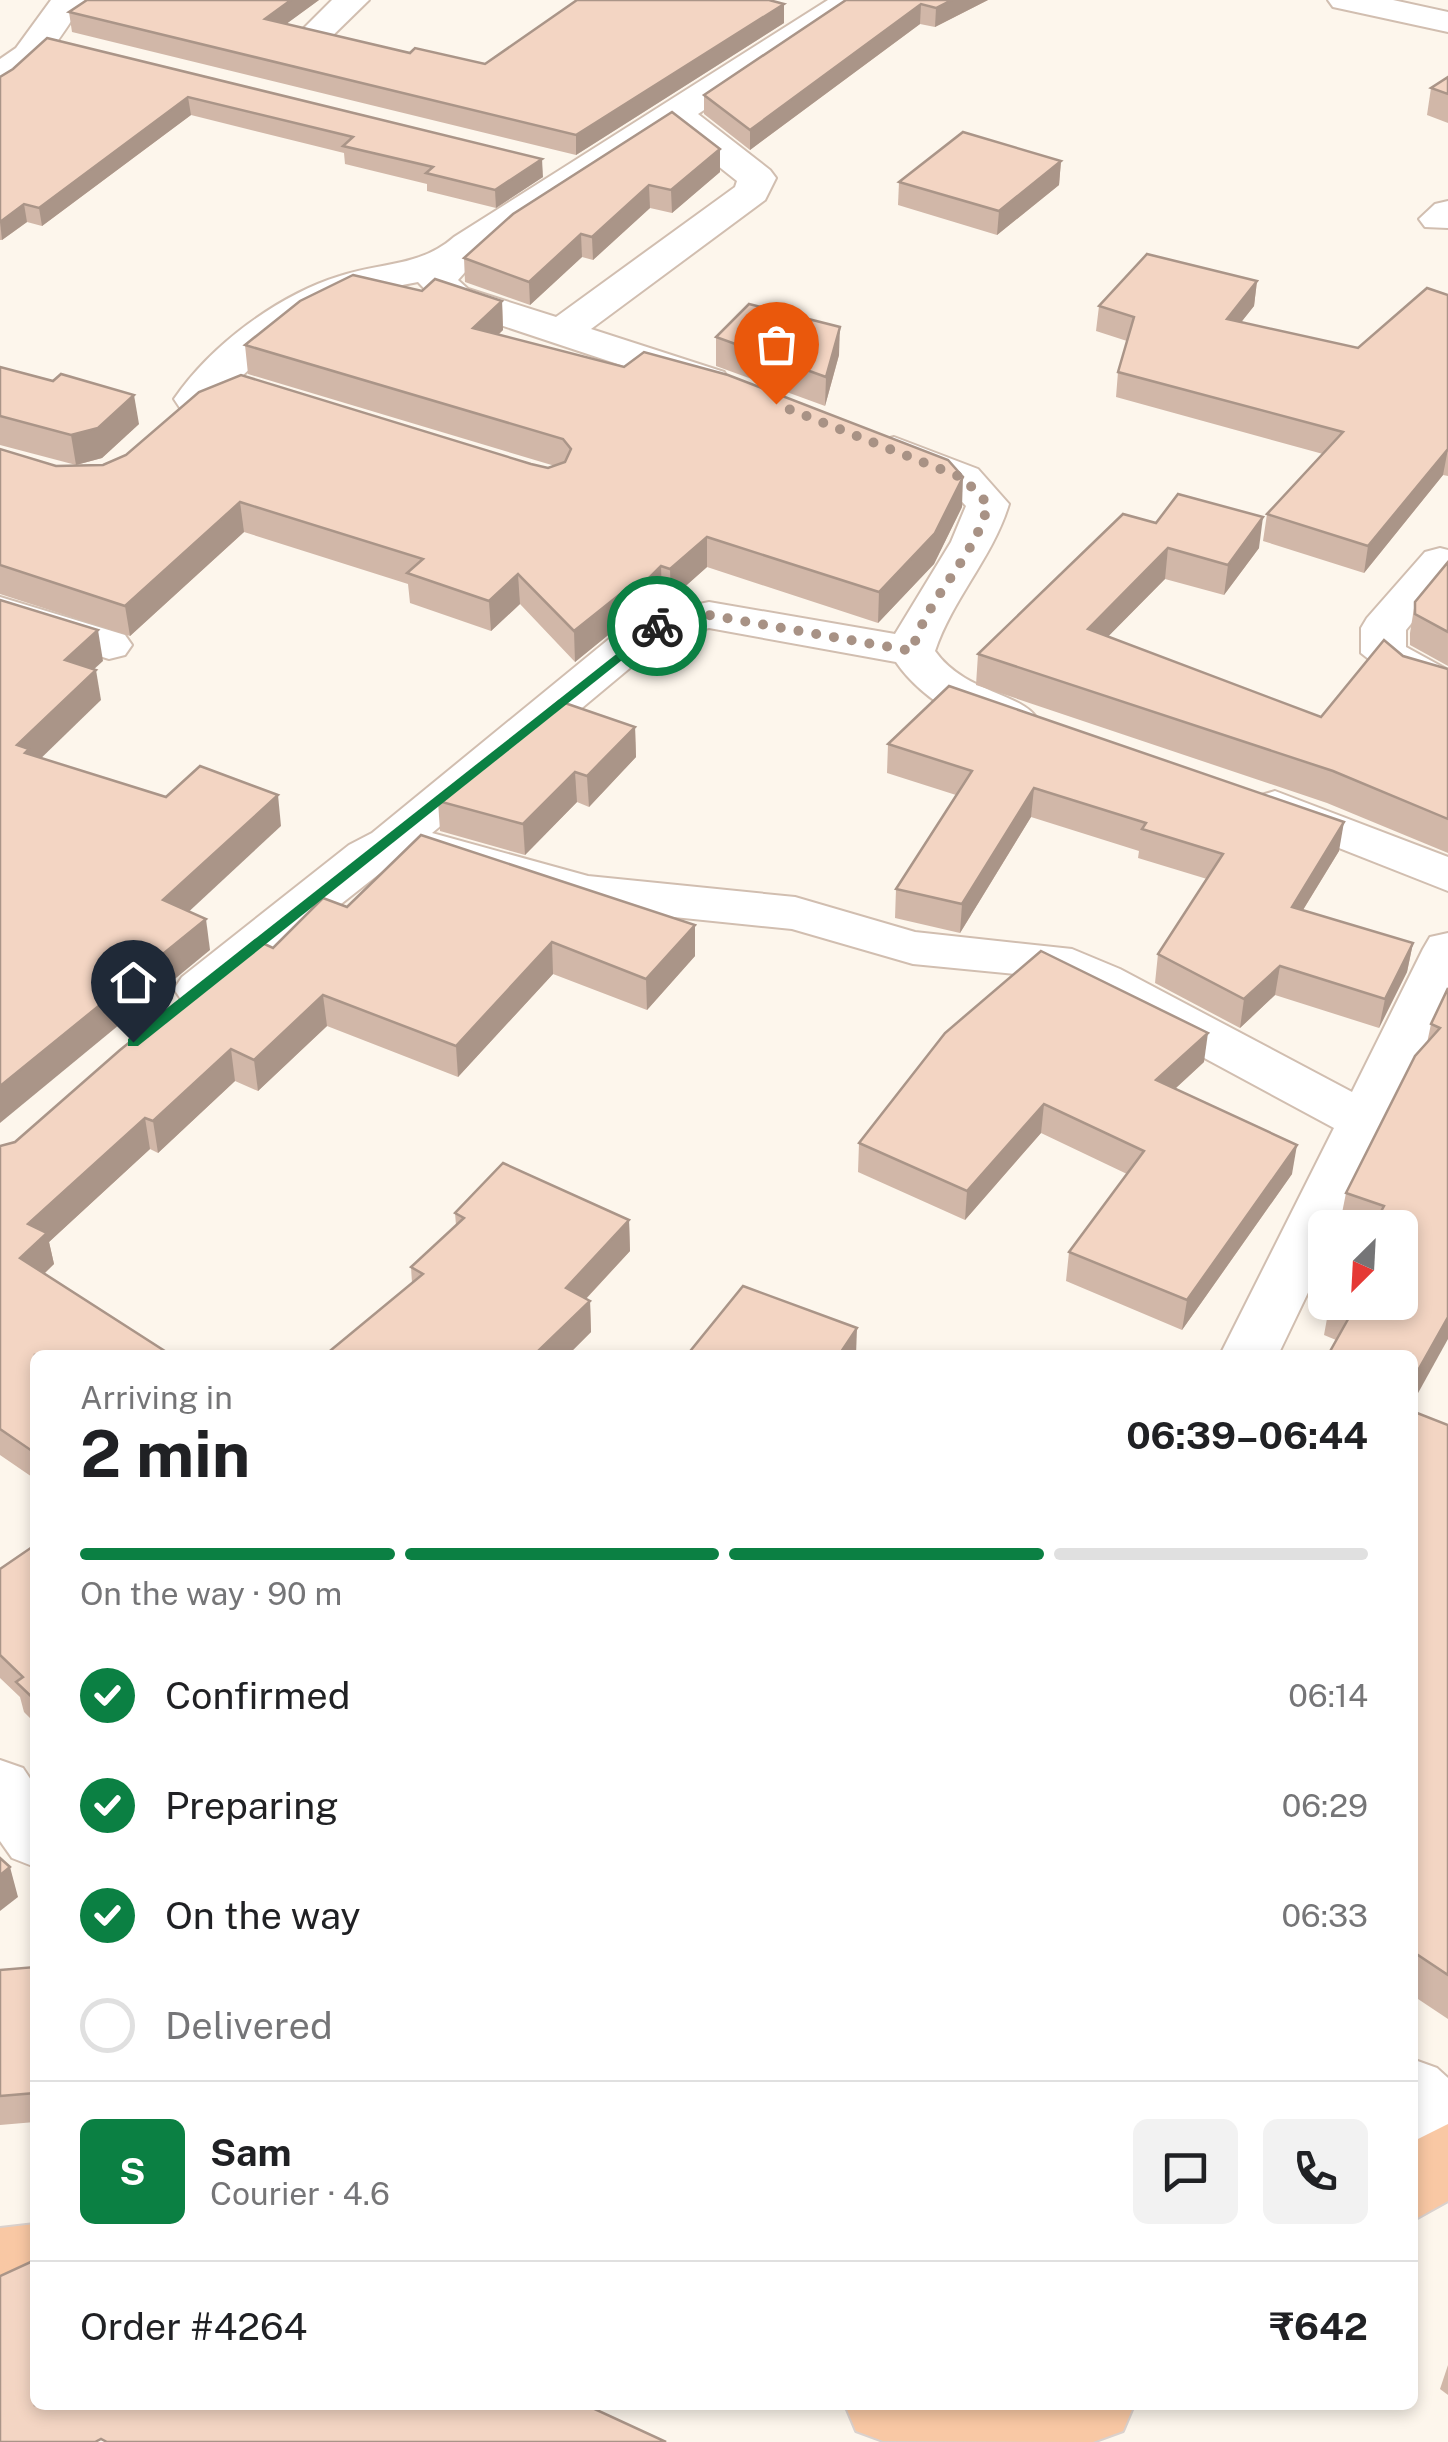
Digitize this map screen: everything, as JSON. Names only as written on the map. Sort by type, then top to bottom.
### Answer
[{"type":"highway","points":[[1418,2183],[1448,2156]]},
{"type":"highway","points":[[0,2262],[30,2259]]},
{"type":"highway","points":[[927,2410],[1050,2424]]},
{"type":"street","points":[[0,76],[28,55],[68,0]]},
{"type":"street","points":[[311,38],[352,0]]},
{"type":"street","points":[[1345,0],[1448,22]]},
{"type":"street","points":[[743,392],[454,297],[437,283],[445,265],[468,245],[677,115],[819,10]]},
{"type":"street","points":[[39,38],[77,48]]},
{"type":"street","points":[[560,332],[752,192],[757,178],[677,115]]},
{"type":"street","points":[[528,158],[584,172]]},
{"type":"street","points":[[263,392],[218,388],[182,410],[250,343],[310,301],[352,284],[445,265]]},
{"type":"street","points":[[853,434],[963,478],[988,504],[982,530],[920,620],[912,651],[925,674],[959,699],[1051,730]]},
{"type":"street","points":[[1440,560],[1383,628],[1384,654],[1415,673],[1448,686]]},
{"type":"street","points":[[0,610],[109,645]]},
{"type":"street","points":[[166,1016],[366,856],[389,844],[652,628],[709,615],[912,651]]},
{"type":"street","points":[[1235,792],[1373,842],[1448,875]]},
{"type":"street","points":[[389,844],[416,844],[586,892],[795,913],[913,948],[1054,960],[1102,981],[1364,1121]]},
{"type":"street","points":[[1251,1350],[1448,950]]},
{"type":"street","points":[[1418,2096],[1448,2124]]},
{"type":"building","points":[[87,0],[291,0],[265,19],[410,53],[415,48],[485,64],[577,0],[769,0],[784,4],[576,135],[69,12]]},
{"type":"building","points":[[846,0],[952,0],[936,8],[921,4],[750,130],[704,95]]},
{"type":"building","points":[[47,38],[542,159],[495,190],[426,173],[433,167],[343,146],[353,137],[188,97],[39,208],[24,204],[0,222],[0,77]]},
{"type":"building","points":[[1448,77],[1448,94],[1431,88]]},
{"type":"building","points":[[672,112],[720,149],[671,190],[649,185],[592,237],[581,234],[529,282],[464,258],[513,214]]},
{"type":"building","points":[[963,132],[1061,161],[999,211],[899,182]]},
{"type":"building","points":[[1147,254],[1257,281],[1227,319],[1358,348],[1427,288],[1448,295],[1448,449],[1368,546],[1267,514],[1343,432],[1118,372],[1134,317],[1099,306]]},
{"type":"building","points":[[353,275],[422,291],[435,279],[502,301],[473,328],[624,367],[644,352],[728,375],[948,460],[963,477],[935,533],[879,592],[707,537],[670,569],[661,566],[646,581],[633,584],[574,631],[518,574],[489,601],[407,573],[423,559],[240,502],[125,606],[0,565],[0,449],[56,466],[103,465],[126,455],[199,392],[241,375],[531,464],[548,468],[565,462],[571,449],[563,439],[245,345],[300,301]]},
{"type":"building","points":[[749,304],[840,327],[826,377],[716,337]]},
{"type":"building","points":[[0,367],[53,381],[61,374],[134,395],[98,428],[71,435],[0,416]]},
{"type":"building","points":[[1178,494],[1263,517],[1228,565],[1168,548],[1088,629],[1321,717],[1384,640],[1403,656],[1448,669],[1448,819],[1333,771],[978,654],[1123,514],[1156,523]]},
{"type":"building","points":[[1448,562],[1448,632],[1415,614],[1415,602]]},
{"type":"building","points":[[0,600],[98,630],[65,660],[96,670],[17,745],[29,749],[25,753],[166,797],[200,766],[278,795],[163,900],[206,919],[0,1086]]},
{"type":"building","points":[[949,686],[1344,822],[1292,907],[1413,943],[1385,999],[1280,966],[1244,999],[1158,954],[1223,854],[1142,829],[1146,823],[1034,788],[962,904],[896,889],[972,771],[888,744]]},
{"type":"building","points":[[559,701],[635,727],[587,776],[575,772],[523,824],[438,801]]},
{"type":"building","points":[[421,835],[695,925],[646,979],[552,942],[456,1046],[323,995],[254,1060],[231,1049],[153,1121],[145,1118],[28,1224],[47,1233],[20,1258],[163,1350],[30,1350],[30,1450],[0,1429],[0,1146],[15,1142],[120,1050],[256,940],[273,948],[323,898],[347,907]]},
{"type":"building","points":[[1041,951],[1208,1033],[1156,1080],[1297,1145],[1187,1300],[1069,1252],[1144,1151],[1044,1104],[967,1191],[859,1143],[945,1033]]},
{"type":"building","points":[[1448,988],[1448,1317],[1418,1370],[1418,1350],[1331,1350],[1348,1320],[1418,1320],[1418,1210],[1382,1210],[1384,1206],[1346,1193],[1415,1056],[1440,1028],[1431,1024]]},
{"type":"building","points":[[503,1163],[629,1220],[566,1288],[590,1301],[539,1350],[331,1350],[423,1274],[411,1267],[464,1218],[455,1213]]},
{"type":"building","points":[[743,1286],[857,1328],[842,1350],[691,1350]]},
{"type":"building","points":[[1418,1413],[1448,1425],[1448,1975],[1418,1955]]},
{"type":"building","points":[[30,1548],[30,1695],[16,1682],[23,1677],[0,1655],[0,1569]]},
{"type":"building","points":[[0,1858],[10,1867],[0,1875]]},
{"type":"building","points":[[30,1967],[30,2093],[0,2096],[0,1970]]},
{"type":"building","points":[[30,2262],[30,2410],[597,2410],[666,2442],[0,2442],[0,2276]]},
{"type":"way so far","points":[[657,626],[709,615],[912,651],[920,620],[982,530],[988,504],[963,478],[776,404]]},
{"type":"route","points":[[133,1042],[366,856],[389,844],[657,626]]}]
